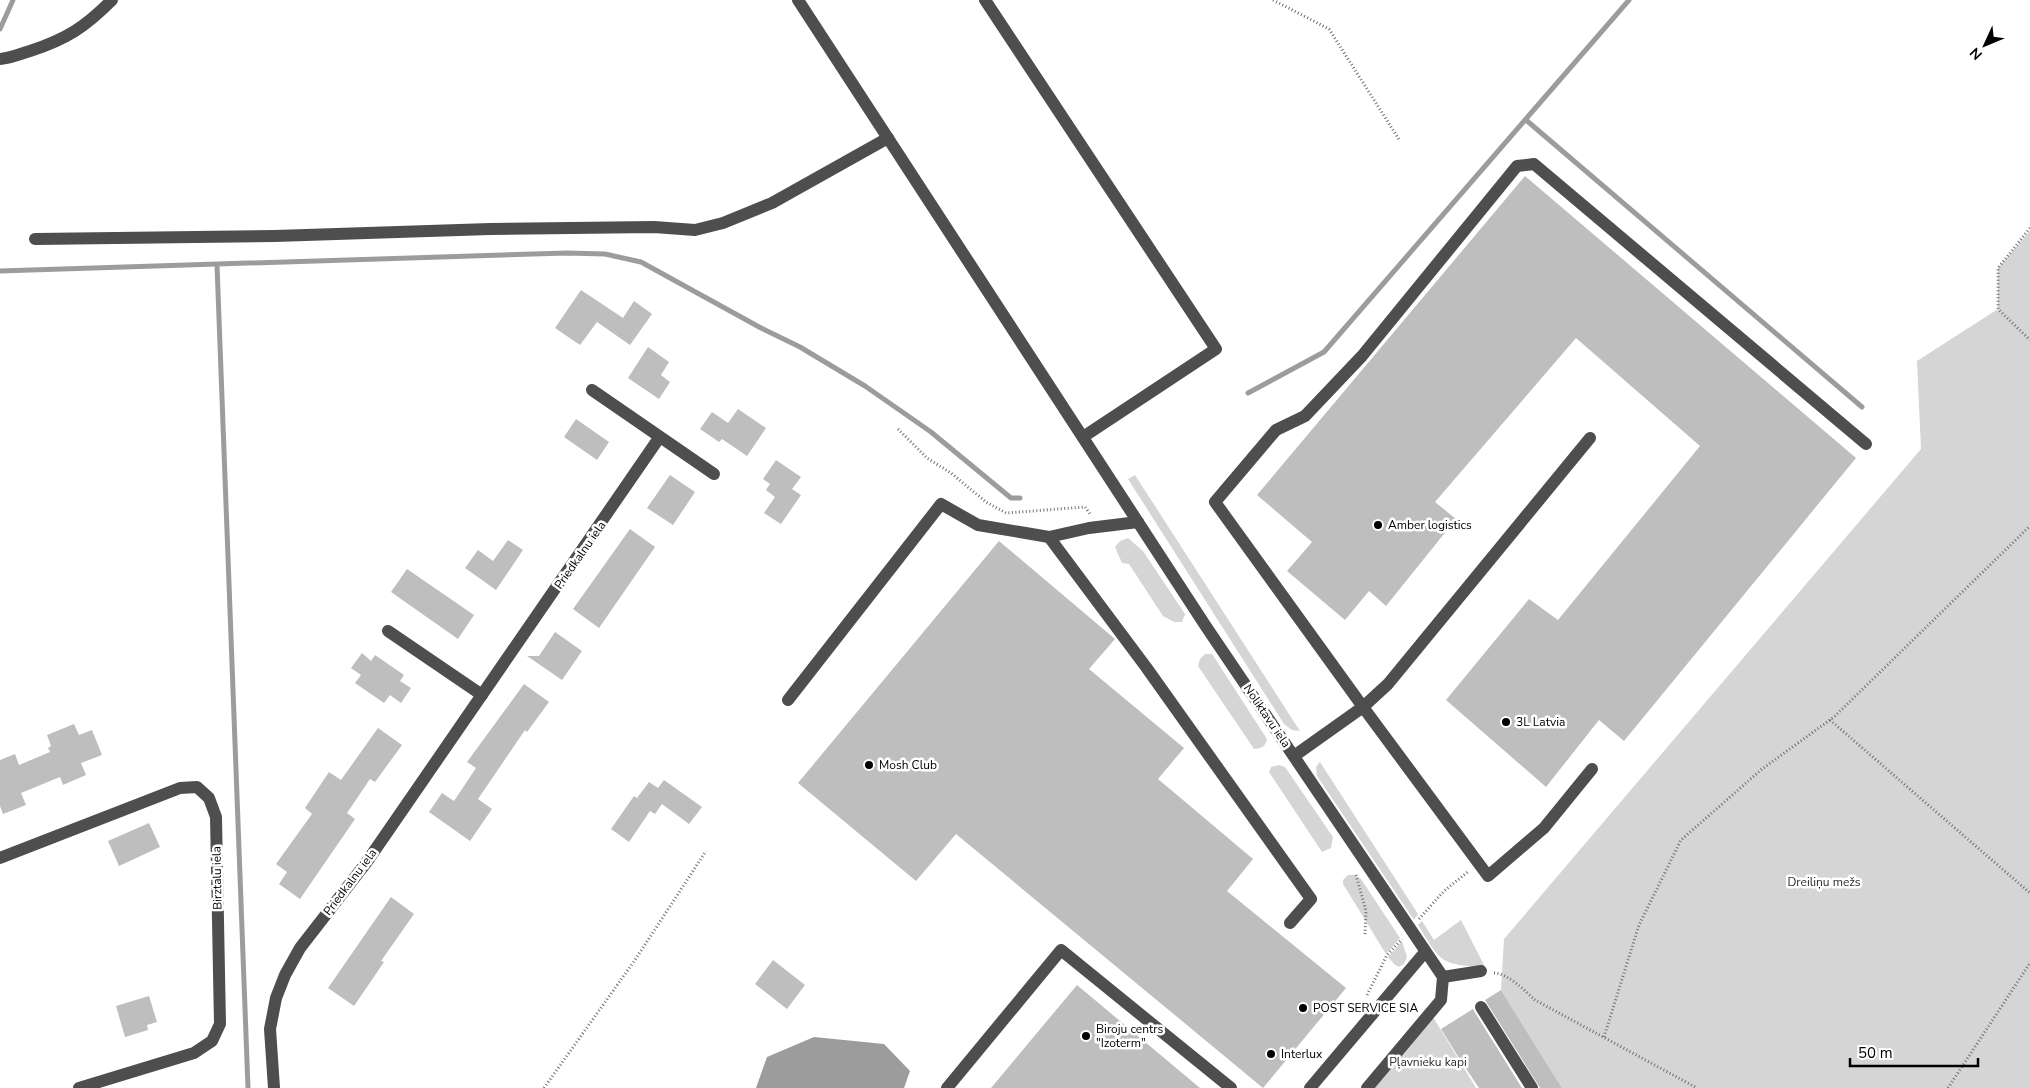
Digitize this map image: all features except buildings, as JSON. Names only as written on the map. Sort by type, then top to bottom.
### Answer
[{"type":"street","points":[[0,59],[30,51],[69,36],[96,16],[112,0]]},
{"type":"street","name":"Noliktavu iela","points":[[798,0],[1138,522],[1443,977]]},
{"type":"street","points":[[985,0],[1216,349],[1083,437]]},
{"type":"street","points":[[35,239],[275,236],[490,229],[654,227],[695,230],[723,224],[772,203],[888,138]]},
{"type":"street","points":[[1592,769],[1544,828],[1488,876],[1215,502],[1276,430],[1305,416],[1362,356],[1517,166],[1534,164],[1866,444]]},
{"type":"street","points":[[592,390],[659,438],[714,474]]},
{"type":"street","name":"Priedkalnu iela","points":[[274,1088],[270,1029],[276,998],[285,975],[300,948],[366,863],[659,438]]},
{"type":"street","points":[[1294,756],[1363,707],[1388,684],[1590,438]]},
{"type":"street","points":[[788,700],[941,504],[978,525],[1049,537],[1094,527],[1138,522]]},
{"type":"street","points":[[1049,537],[1146,667],[1311,899],[1290,923]]},
{"type":"street","points":[[388,632],[482,695]]},
{"type":"street","name":"Birztalu iela","points":[[0,858],[180,788],[197,787],[209,798],[216,817],[220,1024],[212,1041],[194,1053],[78,1088]]},
{"type":"street","points":[[947,1088],[1061,950],[1231,1088]]},
{"type":"street","points":[[1310,1088],[1425,952]]},
{"type":"street","points":[[1367,1088],[1441,1000],[1443,977],[1481,971]]},
{"type":"street","points":[[1481,1007],[1532,1088]]},
{"type":"path","points":[[1273,0],[1329,29],[1400,141]]},
{"type":"path","points":[[2030,228],[1998,268],[1998,309],[2030,340]]},
{"type":"path","points":[[898,429],[928,458],[951,473],[986,502],[1006,513],[1085,507],[1094,527]]},
{"type":"path","points":[[1604,1037],[1639,925],[1681,840],[1762,769],[1830,720],[2030,526]]},
{"type":"path","points":[[1830,720],[2030,893]]},
{"type":"path","points":[[544,1088],[635,960],[706,851]]},
{"type":"path","points":[[1363,860],[1356,875],[1366,911],[1365,935]]},
{"type":"path","points":[[1366,995],[1387,955],[1444,891],[1479,863]]},
{"type":"path","points":[[1948,1088],[2030,963]]},
{"type":"path","points":[[1481,971],[1498,973],[1514,982],[1535,1000],[1697,1088]]},
{"type":"green space","name":"Dreiliņu mežs","points":[[2030,231],[2030,1088],[1562,1088],[1501,990],[1504,939],[1921,449],[1917,361],[1998,309],[1998,268]]},
{"type":"green space","points":[[1135,475],[1300,731],[1292,730],[1284,724],[1128,479]]},
{"type":"green space","points":[[1128,538],[1143,551],[1185,614],[1182,622],[1174,622],[1163,616],[1129,564],[1122,563],[1115,547],[1120,541]]},
{"type":"green space","points":[[1205,654],[1212,654],[1267,739],[1263,747],[1254,749],[1198,666],[1200,659]]},
{"type":"green space","points":[[1320,762],[1418,914],[1414,920],[1317,776],[1316,767]]},
{"type":"green space","points":[[1279,765],[1285,767],[1333,837],[1331,848],[1322,852],[1269,772],[1271,767]]},
{"type":"green space","points":[[1348,875],[1355,875],[1361,879],[1400,938],[1386,954],[1343,884],[1343,880]]},
{"type":"green space","points":[[1461,920],[1485,967],[1459,965],[1443,959],[1437,954],[1418,925],[1422,921],[1434,940]]},
{"type":"green space","points":[[1402,941],[1407,957],[1404,964],[1399,967],[1388,957]]},
{"type":"green space","name":"Pļavnieku kapi","points":[[1433,1017],[1476,1088],[1372,1088]]},
{"type":"shaded area","points":[[814,1037],[884,1044],[910,1071],[904,1088],[756,1088],[767,1057]]},
{"type":"waterway","points":[[0,29],[13,0]]},
{"type":"waterway","points":[[1248,393],[1324,352],[1629,0]]},
{"type":"waterway","points":[[1526,120],[1862,407]]},
{"type":"waterway","points":[[0,271],[567,253],[605,254],[641,262],[761,328],[800,347],[865,386],[931,432],[1011,498],[1020,498]]},
{"type":"waterway","points":[[217,265],[248,1088]]},
{"type":"place","name":"Amber logistics","points":[[1378,525]]},
{"type":"place","name":"3L Latvia","points":[[1506,722]]},
{"type":"place","name":"Mosh Club","points":[[869,765]]},
{"type":"place","name":"POST SERVICE SIA","points":[[1303,1008]]},
{"type":"place","name":"Biroju centrs \"Izoterm\"","points":[[1086,1036]]},
{"type":"place","name":"Interlux","points":[[1271,1054]]}]
